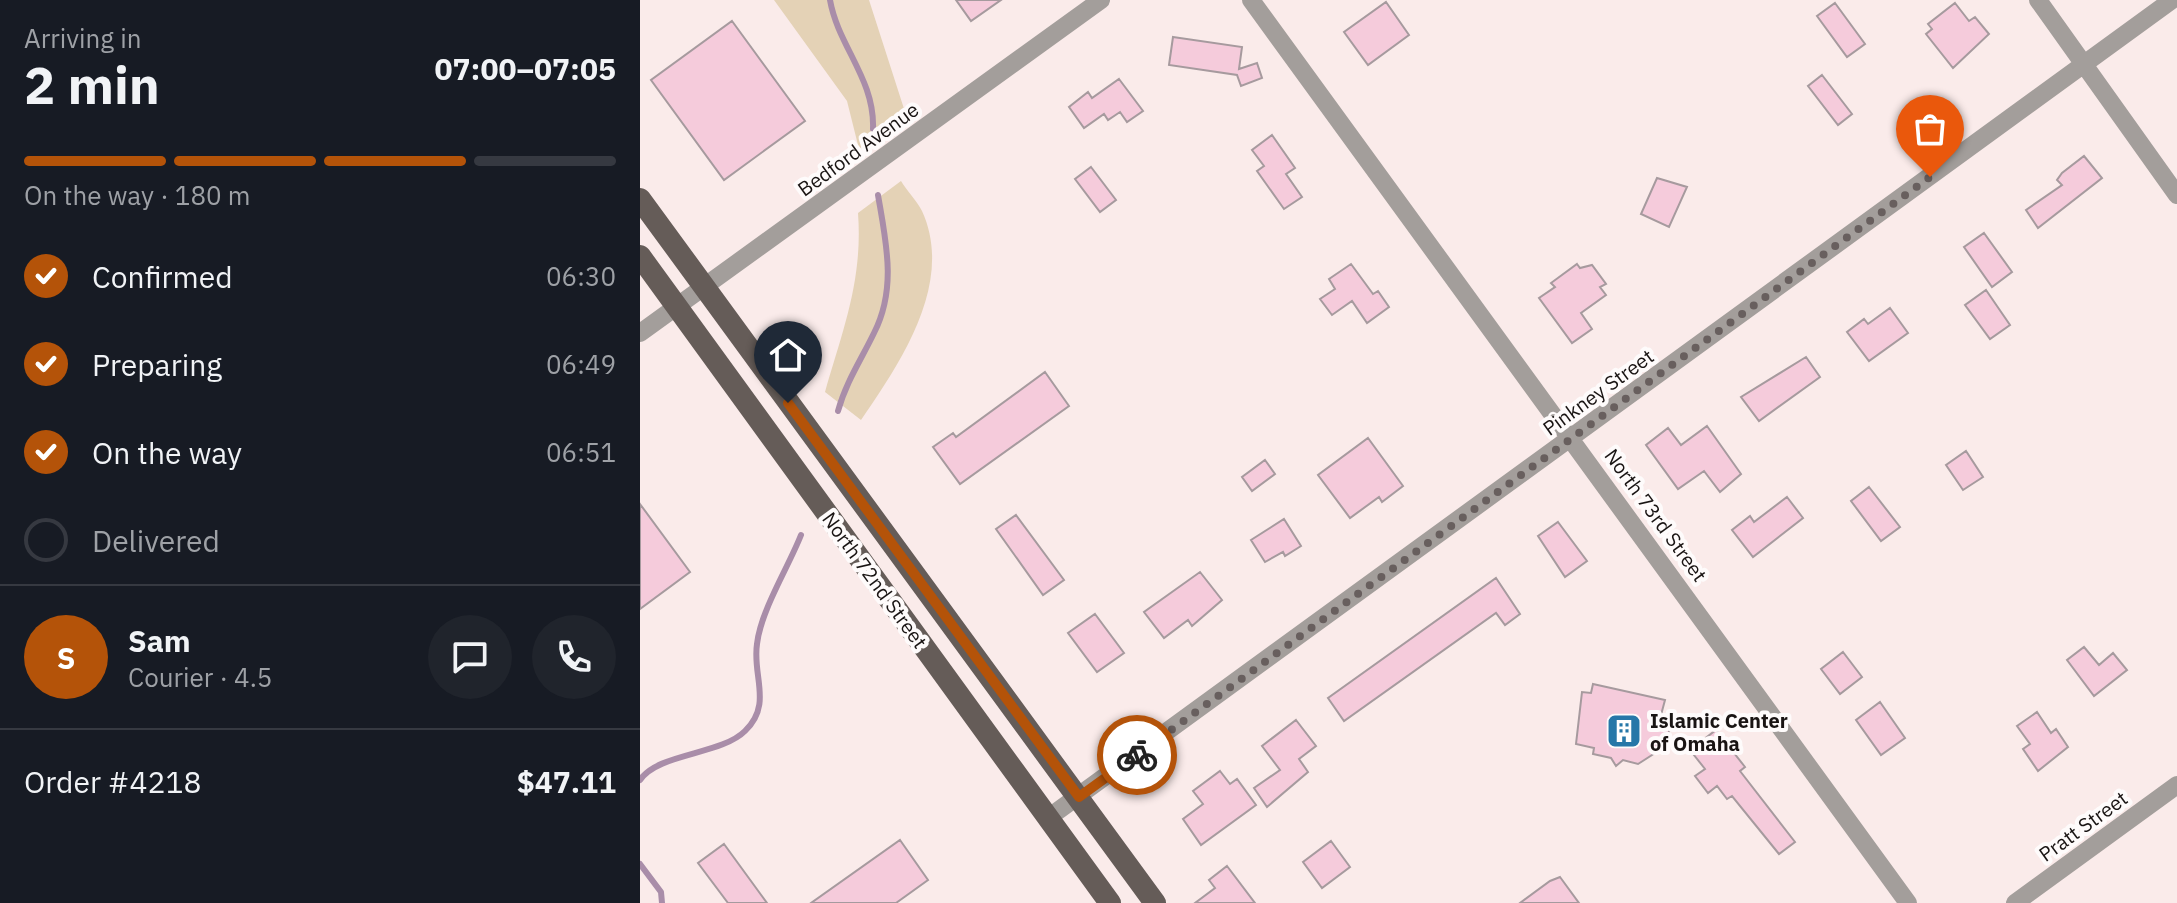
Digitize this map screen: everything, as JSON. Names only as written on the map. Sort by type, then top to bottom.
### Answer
[{"type":"main road","name":"North 72nd Street","points":[[640,199],[1155,903]]},
{"type":"main road","name":"North 72nd Street","points":[[640,256],[1110,903]]},
{"type":"street","name":"Bedford Avenue","points":[[640,333],[1101,0]]},
{"type":"street","name":"North 73rd Street","points":[[1251,0],[1572,437],[1908,903]]},
{"type":"street","points":[[2038,0],[2177,195]]},
{"type":"street","name":"Pinkney Street","points":[[1048,818],[2172,0]]},
{"type":"street","name":"Pratt Street","points":[[2015,903],[2177,785]]},
{"type":"shaded area","points":[[774,0],[869,0],[906,115],[859,149],[847,101]]},
{"type":"shaded area","points":[[901,181],[922,211],[930,238],[932,266],[927,294],[906,348],[861,420],[825,392],[855,282],[858,213]]},
{"type":"building","points":[[956,0],[1001,0],[971,21]]},
{"type":"building","points":[[1386,2],[1409,35],[1368,65],[1344,32]]},
{"type":"building","points":[[1835,3],[1865,44],[1847,57],[1817,16]]},
{"type":"building","points":[[1955,3],[1969,21],[1975,17],[1989,34],[1953,68],[1926,34],[1932,29],[1928,24]]},
{"type":"building","points":[[732,21],[805,121],[724,180],[651,80]]},
{"type":"building","points":[[1173,37],[1242,47],[1239,69],[1257,63],[1262,78],[1241,86],[1237,75],[1169,65]]},
{"type":"building","points":[[1822,75],[1852,114],[1838,125],[1808,86]]},
{"type":"building","points":[[1119,79],[1143,111],[1127,122],[1120,112],[1108,120],[1104,114],[1084,128],[1069,107],[1088,92],[1092,98]]},
{"type":"building","points":[[1272,135],[1295,168],[1286,174],[1302,197],[1284,209],[1257,171],[1264,166],[1252,150]]},
{"type":"building","points":[[2084,156],[2102,178],[2038,228],[2026,210],[2062,185],[2057,180],[2062,173]]},
{"type":"building","points":[[1091,167],[1116,200],[1100,212],[1075,179]]},
{"type":"building","points":[[1657,178],[1687,187],[1669,227],[1641,214]]},
{"type":"building","points":[[1984,233],[2012,272],[1992,287],[1964,247]]},
{"type":"building","points":[[1351,264],[1373,294],[1378,291],[1389,307],[1367,323],[1352,301],[1332,315],[1320,299],[1335,289],[1329,279]]},
{"type":"building","points":[[1577,264],[1580,268],[1592,265],[1606,284],[1600,287],[1606,295],[1581,313],[1592,329],[1572,343],[1539,298],[1555,287],[1551,283]]},
{"type":"building","points":[[1986,290],[2010,325],[1990,339],[1965,305]]},
{"type":"building","points":[[1890,308],[1908,333],[1869,361],[1847,332],[1864,319],[1868,324]]},
{"type":"building","points":[[1806,357],[1820,377],[1759,421],[1741,397]]},
{"type":"building","points":[[1045,372],[1069,406],[960,484],[933,447],[953,433],[956,437]]},
{"type":"building","points":[[1707,426],[1741,474],[1720,492],[1704,471],[1678,489],[1646,445],[1668,428],[1681,445]]},
{"type":"building","points":[[1368,438],[1403,486],[1382,502],[1379,497],[1350,518],[1318,475]]},
{"type":"building","points":[[1966,451],[1983,477],[1963,490],[1946,465]]},
{"type":"building","points":[[1265,460],[1275,474],[1252,491],[1242,477]]},
{"type":"building","points":[[1869,487],[1900,527],[1881,541],[1851,501]]},
{"type":"building","points":[[1787,497],[1803,518],[1753,557],[1732,530],[1750,516],[1754,522]]},
{"type":"building","points":[[640,504],[690,572],[640,609]]},
{"type":"building","points":[[1016,515],[1064,580],[1043,595],[996,529]]},
{"type":"building","points":[[1284,519],[1301,546],[1285,556],[1283,552],[1265,562],[1251,540]]},
{"type":"building","points":[[1558,522],[1587,561],[1565,577],[1538,536]]},
{"type":"building","points":[[1200,572],[1222,600],[1192,626],[1188,620],[1164,638],[1144,612]]},
{"type":"building","points":[[1496,578],[1520,614],[1505,625],[1496,613],[1344,721],[1328,698]]},
{"type":"building","points":[[1095,614],[1124,653],[1097,672],[1068,633]]},
{"type":"building","points":[[2084,647],[2099,665],[2113,653],[2127,670],[2094,696],[2067,660]]},
{"type":"building","points":[[1843,652],[1862,677],[1840,694],[1821,669]]},
{"type":"building","name":"Islamic Center of Omaha","points":[[1593,684],[1665,700],[1661,715],[1672,718],[1666,746],[1638,764],[1623,760],[1616,766],[1611,758],[1593,754],[1594,748],[1576,744],[1582,692],[1591,693]]},
{"type":"building","points":[[1880,702],[1905,738],[1881,755],[1856,720]]},
{"type":"building","points":[[2037,712],[2051,733],[2056,729],[2068,747],[2038,771],[2023,749],[2030,744],[2017,726]]},
{"type":"building","points":[[1296,720],[1316,746],[1299,759],[1308,772],[1267,807],[1254,788],[1280,770],[1262,746]]},
{"type":"building","points":[[1716,730],[1745,767],[1740,771],[1795,842],[1779,854],[1732,796],[1727,799],[1717,786],[1708,793],[1695,776],[1705,769],[1690,750]]},
{"type":"building","points":[[1220,771],[1230,784],[1237,779],[1256,805],[1201,845],[1183,819],[1203,804],[1193,791]]},
{"type":"building","points":[[900,840],[928,880],[896,903],[811,903]]},
{"type":"building","points":[[1331,841],[1350,867],[1322,888],[1303,862]]},
{"type":"building","points":[[724,844],[767,903],[728,903],[698,863]]},
{"type":"building","points":[[1227,866],[1255,903],[1195,903],[1215,888],[1209,880]]},
{"type":"building","points":[[1560,877],[1579,903],[1520,903],[1550,881]]},
{"type":"waterway","points":[[830,0],[840,33],[868,94],[873,129]]},
{"type":"waterway","points":[[838,411],[849,381],[874,333],[885,299],[888,265],[878,195]]},
{"type":"waterway","points":[[640,780],[661,764],[734,739],[753,721],[760,700],[756,656],[760,631],[769,603],[801,535]]},
{"type":"waterway","points":[[640,864],[661,892],[662,903]]},
{"type":"way so far","points":[[1137,755],[1930,177]]},
{"type":"place","name":"Islamic Center of Omaha","points":[[1624,731]]},
{"type":"route","points":[[788,403],[1079,797],[1137,755]]}]
